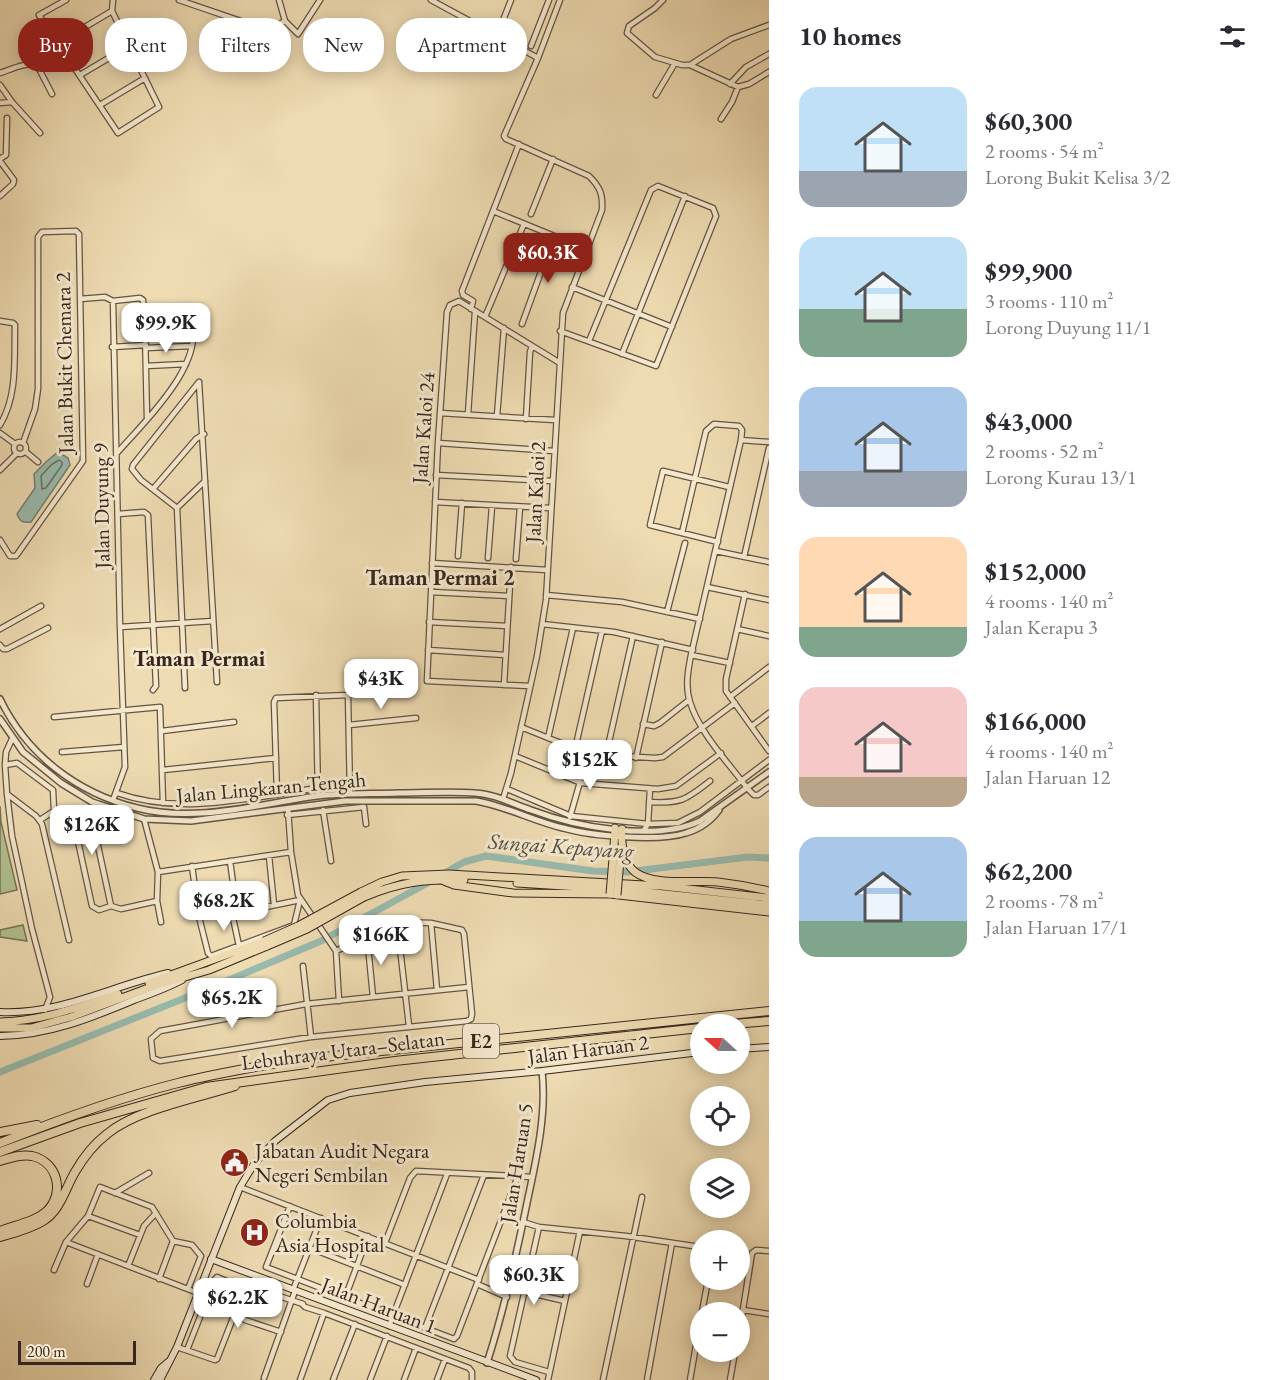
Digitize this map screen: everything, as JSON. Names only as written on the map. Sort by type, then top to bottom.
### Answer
[{"type":"highway","name":"Lebuhraya Utara–Selatan","points":[[0,1143],[60,1120],[178,1083],[295,1060],[769,1011]]},
{"type":"highway","points":[[750,1023],[769,1021]]},
{"type":"highway","name":"Lebuhraya Utara–Selatan","points":[[0,1152],[80,1123],[206,1086],[395,1061],[690,1029]]},
{"type":"highway","points":[[0,1237],[34,1226],[48,1218],[60,1202],[82,1161],[115,1128],[142,1115],[257,1079]]},
{"type":"highway","points":[[0,1132],[60,1120]]},
{"type":"highway","points":[[0,1161],[21,1156],[40,1159],[53,1171],[57,1184],[55,1200],[46,1211],[30,1221],[0,1231]]},
{"type":"main road","points":[[614,895],[618,832]]},
{"type":"main road","points":[[618,848],[635,872],[649,878],[738,885],[769,891]]},
{"type":"main road","points":[[0,1036],[57,1029],[151,993],[209,961],[298,926],[382,882],[402,876],[422,874],[627,890],[769,905]]},
{"type":"main road","points":[[0,1022],[24,1021],[57,1014],[187,973],[225,964],[307,929],[364,897],[389,886],[412,882],[462,877],[662,886],[769,898]]},
{"type":"main road","points":[[439,880],[454,885],[513,893],[614,895],[769,912]]},
{"type":"main road","points":[[0,1028],[39,1026],[71,1017],[150,987],[174,981],[187,973]]},
{"type":"main road","points":[[0,1012],[45,1010],[146,978],[187,973]]},
{"type":"main road","points":[[750,1048],[769,1047]]},
{"type":"main road","name":"Jalan Haruan 2","points":[[160,1380],[177,1347],[240,1188],[258,1159],[275,1141],[328,1100],[350,1093],[404,1085],[690,1053]]},
{"type":"main road","name":"Jalan Haruan 1","points":[[211,1259],[536,1380]]},
{"type":"main road","name":"Jalan Haruan 2","points":[[154,1380],[161,1368],[168,1362]]},
{"type":"street","points":[[41,18],[39,15],[66,0]]},
{"type":"street","points":[[113,0],[112,11],[115,18]]},
{"type":"street","points":[[180,0],[232,18]]},
{"type":"street","points":[[279,0],[284,18]]},
{"type":"street","points":[[291,27],[298,34],[320,0]]},
{"type":"street","points":[[431,0],[538,58]]},
{"type":"street","points":[[504,18],[511,0]]},
{"type":"street","points":[[531,46],[549,0]]},
{"type":"street","points":[[531,214],[553,159],[504,138],[504,133],[538,58],[560,1],[553,0]]},
{"type":"street","points":[[663,0],[629,26],[627,33],[651,54],[675,63],[690,64],[738,87],[749,84],[769,72]]},
{"type":"street","points":[[93,22],[112,11]]},
{"type":"street","points":[[690,64],[725,41],[769,25]]},
{"type":"street","points":[[730,84],[746,67],[769,54]]},
{"type":"street","points":[[80,75],[105,60]]},
{"type":"street","points":[[0,73],[29,63],[38,65],[52,94]]},
{"type":"street","points":[[656,95],[675,63]]},
{"type":"street","points":[[78,72],[118,133],[159,107],[142,72]]},
{"type":"street","points":[[100,105],[145,78]]},
{"type":"street","points":[[0,85],[40,133]]},
{"type":"street","points":[[721,119],[738,87]]},
{"type":"street","points":[[0,103],[12,102]]},
{"type":"street","points":[[0,196],[13,184],[14,180],[0,160],[6,155],[7,118]]},
{"type":"street","points":[[468,414],[473,301],[462,291],[519,144]]},
{"type":"street","name":"Jalan Kaloi 2","points":[[503,799],[530,686],[546,595],[560,331],[563,313],[602,210],[603,196],[599,186],[589,176],[553,159]]},
{"type":"street","points":[[560,331],[656,366],[716,216],[713,208],[658,186],[651,189],[589,341]]},
{"type":"street","points":[[622,354],[685,196]]},
{"type":"street","points":[[493,211],[586,249]]},
{"type":"street","points":[[485,317],[524,224]]},
{"type":"street","name":"Jalan Bukit Chemara 2","points":[[0,540],[10,556],[16,556],[83,461],[77,232],[40,233],[38,237],[38,389],[35,409],[23,442]]},
{"type":"street","points":[[522,324],[554,236]]},
{"type":"street","points":[[572,287],[672,327]]},
{"type":"street","points":[[80,299],[105,297],[113,301],[142,298],[146,347],[147,418]]},
{"type":"street","name":"Jalan Duyung 9","points":[[113,301],[112,347],[125,767],[113,800]]},
{"type":"street","name":"Jalan Kaloi 24","points":[[504,685],[426,681],[438,443],[447,312],[450,305],[459,301],[560,363]]},
{"type":"street","points":[[117,453],[181,375],[191,346],[192,328],[188,314],[144,316]]},
{"type":"street","points":[[0,321],[15,325],[12,393],[0,425]]},
{"type":"street","points":[[497,416],[504,328]]},
{"type":"street","points":[[526,418],[532,345]]},
{"type":"street","points":[[112,347],[191,346]]},
{"type":"street","points":[[549,356],[560,349]]},
{"type":"street","points":[[146,366],[186,364]]},
{"type":"street","points":[[185,688],[177,508],[133,473],[132,467],[199,382],[218,682]]},
{"type":"street","points":[[440,413],[555,420]]},
{"type":"street","points":[[682,533],[709,427],[714,424],[739,426],[742,430],[741,440],[687,677],[689,700],[703,729],[741,781],[754,795],[758,795],[769,787]]},
{"type":"street","points":[[0,433],[15,444]]},
{"type":"street","points":[[153,489],[196,439],[204,434]]},
{"type":"street","points":[[741,440],[769,442]]},
{"type":"street","points":[[15,444],[23,442],[27,447],[26,452]]},
{"type":"street","points":[[438,443],[554,451]]},
{"type":"street","points":[[15,444],[16,454]]},
{"type":"street","points":[[744,557],[769,448]]},
{"type":"street","points":[[0,470],[16,454],[26,452]]},
{"type":"street","points":[[26,452],[38,462]]},
{"type":"street","points":[[717,542],[650,525],[663,471],[729,487]]},
{"type":"street","points":[[436,475],[552,481]]},
{"type":"street","points":[[177,508],[205,481]]},
{"type":"street","points":[[435,502],[550,508]]},
{"type":"street","points":[[458,556],[462,503]]},
{"type":"street","points":[[488,558],[492,506]]},
{"type":"street","points":[[516,559],[520,507]]},
{"type":"street","points":[[118,514],[144,512],[148,515],[156,686],[153,690]]},
{"type":"street","points":[[667,612],[685,543]]},
{"type":"street","points":[[716,551],[769,562]]},
{"type":"street","points":[[432,563],[547,570]]},
{"type":"street","points":[[511,567],[504,685],[530,686]]},
{"type":"street","points":[[707,587],[769,600]]},
{"type":"street","points":[[431,592],[509,596]]},
{"type":"street","points":[[745,594],[726,691],[769,751]]},
{"type":"street","points":[[546,595],[622,602],[700,619]]},
{"type":"street","points":[[0,629],[41,606]]},
{"type":"street","points":[[120,627],[213,621]]},
{"type":"street","points":[[429,622],[507,626]]},
{"type":"street","points":[[542,624],[602,631],[662,642],[730,663]]},
{"type":"street","points":[[0,645],[3,649],[7,649],[48,628]]},
{"type":"street","points":[[548,738],[573,628]]},
{"type":"street","points":[[737,629],[769,636]]},
{"type":"street","points":[[575,749],[602,631]]},
{"type":"street","points":[[606,755],[633,636]]},
{"type":"street","points":[[636,758],[662,642]]},
{"type":"street","points":[[428,650],[506,655]]},
{"type":"street","points":[[730,696],[769,667]]},
{"type":"street","points":[[277,793],[274,702],[276,698],[348,695],[412,688]]},
{"type":"street","points":[[316,695],[318,796]]},
{"type":"street","points":[[348,695],[350,794]]},
{"type":"street","points":[[644,724],[654,726],[660,723],[689,700]]},
{"type":"street","name":"Jalan Lingkaran Tengah","points":[[1,703],[16,729],[53,767],[77,783],[113,800],[148,811],[198,813],[318,796],[464,792],[503,799],[618,832],[661,831],[688,826],[722,806],[769,772]]},
{"type":"street","points":[[520,727],[588,754],[636,758],[663,757],[735,703]]},
{"type":"street","points":[[54,717],[160,707],[163,803]]},
{"type":"street","points":[[752,726],[769,713]]},
{"type":"street","points":[[349,725],[416,718]]},
{"type":"street","name":"Jalan Lingkaran Tengah","points":[[0,719],[12,739],[42,769],[78,794],[122,813],[144,819],[191,821],[288,812],[345,801],[476,801],[565,829],[665,836],[685,834],[704,825],[722,806]]},
{"type":"street","points":[[162,731],[234,722]]},
{"type":"street","points":[[12,739],[6,752],[3,779],[12,836],[50,997],[45,1010]]},
{"type":"street","points":[[62,752],[124,747]]},
{"type":"street","points":[[515,756],[581,783],[664,789],[676,786],[721,753]]},
{"type":"street","points":[[570,819],[588,754]]},
{"type":"street","points":[[163,770],[276,758]]},
{"type":"street","points":[[507,789],[570,819],[648,824],[678,823],[700,812],[769,760]]},
{"type":"street","points":[[5,765],[17,763],[53,790],[54,811],[40,820]]},
{"type":"street","points":[[649,802],[681,801],[710,781]]},
{"type":"street","points":[[117,793],[138,800],[207,804],[318,788]]},
{"type":"street","points":[[644,830],[648,824],[650,789]]},
{"type":"street","points":[[7,794],[40,820],[69,940]]},
{"type":"street","points":[[476,801],[503,799],[506,804],[528,815],[531,819]]},
{"type":"street","points":[[192,866],[199,917],[208,953],[211,956],[294,925],[300,900],[291,852],[288,812],[364,807],[366,824]]},
{"type":"street","points":[[71,809],[92,906],[99,910],[111,906],[121,909],[157,901]]},
{"type":"street","points":[[90,809],[111,906]]},
{"type":"street","points":[[323,810],[331,861]]},
{"type":"street","points":[[144,819],[158,872],[157,901],[161,922]]},
{"type":"street","points":[[158,872],[291,852]]},
{"type":"street","points":[[268,856],[274,905]]},
{"type":"street","points":[[230,861],[239,946]]},
{"type":"street","points":[[199,917],[300,900]]},
{"type":"street","points":[[300,900],[336,951],[339,1001]]},
{"type":"street","points":[[336,951],[382,927],[397,922],[431,923],[462,930],[464,934],[469,987],[471,1019],[311,1037],[160,1061],[153,1058],[151,1039],[160,1031],[306,1004],[469,987]]},
{"type":"street","points":[[397,922],[409,1026]]},
{"type":"street","points":[[431,923],[437,990]]},
{"type":"street","points":[[367,936],[373,997]]},
{"type":"street","points":[[303,966],[311,1037]]},
{"type":"street","points":[[270,989],[273,1010]]},
{"type":"street","points":[[50,997],[62,1005]]},
{"type":"street","name":"Jalan Haruan 5","points":[[487,1363],[507,1297],[532,1177],[542,1118],[544,1087],[542,1071]]},
{"type":"street","points":[[385,1243],[414,1172],[532,1177]]},
{"type":"street","points":[[115,1193],[148,1173]]},
{"type":"street","points":[[388,1326],[447,1174]]},
{"type":"street","points":[[425,1328],[484,1175]]},
{"type":"street","points":[[290,1206],[266,1267],[454,1339],[518,1176]]},
{"type":"street","points":[[54,1270],[66,1242],[88,1216],[100,1187],[152,1207],[173,1241],[192,1245],[201,1256],[187,1289]]},
{"type":"street","points":[[240,1188],[449,1268],[507,1297]]},
{"type":"street","points":[[603,1380],[642,1197]]},
{"type":"street","points":[[128,1266],[144,1226],[156,1213]]},
{"type":"street","points":[[88,1216],[140,1235]]},
{"type":"street","points":[[264,1378],[293,1301],[297,1279],[321,1218]]},
{"type":"street","points":[[523,1222],[538,1227],[690,1246]]},
{"type":"street","points":[[538,1227],[510,1356],[515,1362],[549,1372]]},
{"type":"street","points":[[548,1380],[580,1231]]},
{"type":"street","points":[[345,1298],[368,1236]]},
{"type":"street","points":[[159,1279],[173,1241]]},
{"type":"street","points":[[66,1242],[198,1293]]},
{"type":"street","points":[[647,1380],[672,1243]]},
{"type":"street","points":[[310,1248],[405,1285]]},
{"type":"street","points":[[744,1302],[752,1253],[756,1250],[769,1251]]},
{"type":"street","points":[[87,1284],[98,1254]]},
{"type":"street","points":[[177,1347],[187,1350],[217,1359],[233,1318],[229,1282],[217,1277],[215,1279],[187,1350]]},
{"type":"street","points":[[281,1332],[245,1320],[239,1287],[246,1285],[302,1304],[469,1368],[472,1372],[472,1380]]},
{"type":"street","points":[[509,1288],[565,1302]]},
{"type":"street","points":[[302,1304],[306,1295]]},
{"type":"street","points":[[750,1311],[769,1314]]},
{"type":"street","points":[[300,1380],[324,1313]]},
{"type":"street","points":[[333,1380],[355,1324]]},
{"type":"street","points":[[370,1380],[387,1336]]},
{"type":"street","points":[[404,1380],[416,1348]]},
{"type":"street","points":[[437,1380],[445,1359]]},
{"type":"street","points":[[690,1380],[693,1362]]},
{"type":"street","points":[[730,1380],[733,1362]]},
{"type":"green space","points":[[0,806],[1,822],[17,890],[0,894]]},
{"type":"green space","points":[[23,925],[27,941],[0,937],[0,930]]},
{"type":"water","points":[[58,452],[68,458],[70,465],[31,522],[22,521],[17,514],[35,488],[34,474]]},
{"type":"waterway","name":"Sungai Kepayang","points":[[443,874],[464,862],[486,856],[593,871],[627,872],[748,857],[769,858]]},
{"type":"waterway","name":"Sungai Kepayang","points":[[0,1072],[321,941],[433,880]]},
{"type":"place","name":"Jabatan Audit Negara Negeri Sembilan","points":[[234,1162]]},
{"type":"place","name":"Columbia Asia Hospital","points":[[254,1232]]},
{"type":"district","name":"Taman Permai 2","points":[[440,577]]},
{"type":"district","name":"Taman Permai","points":[[199,658]]}]
